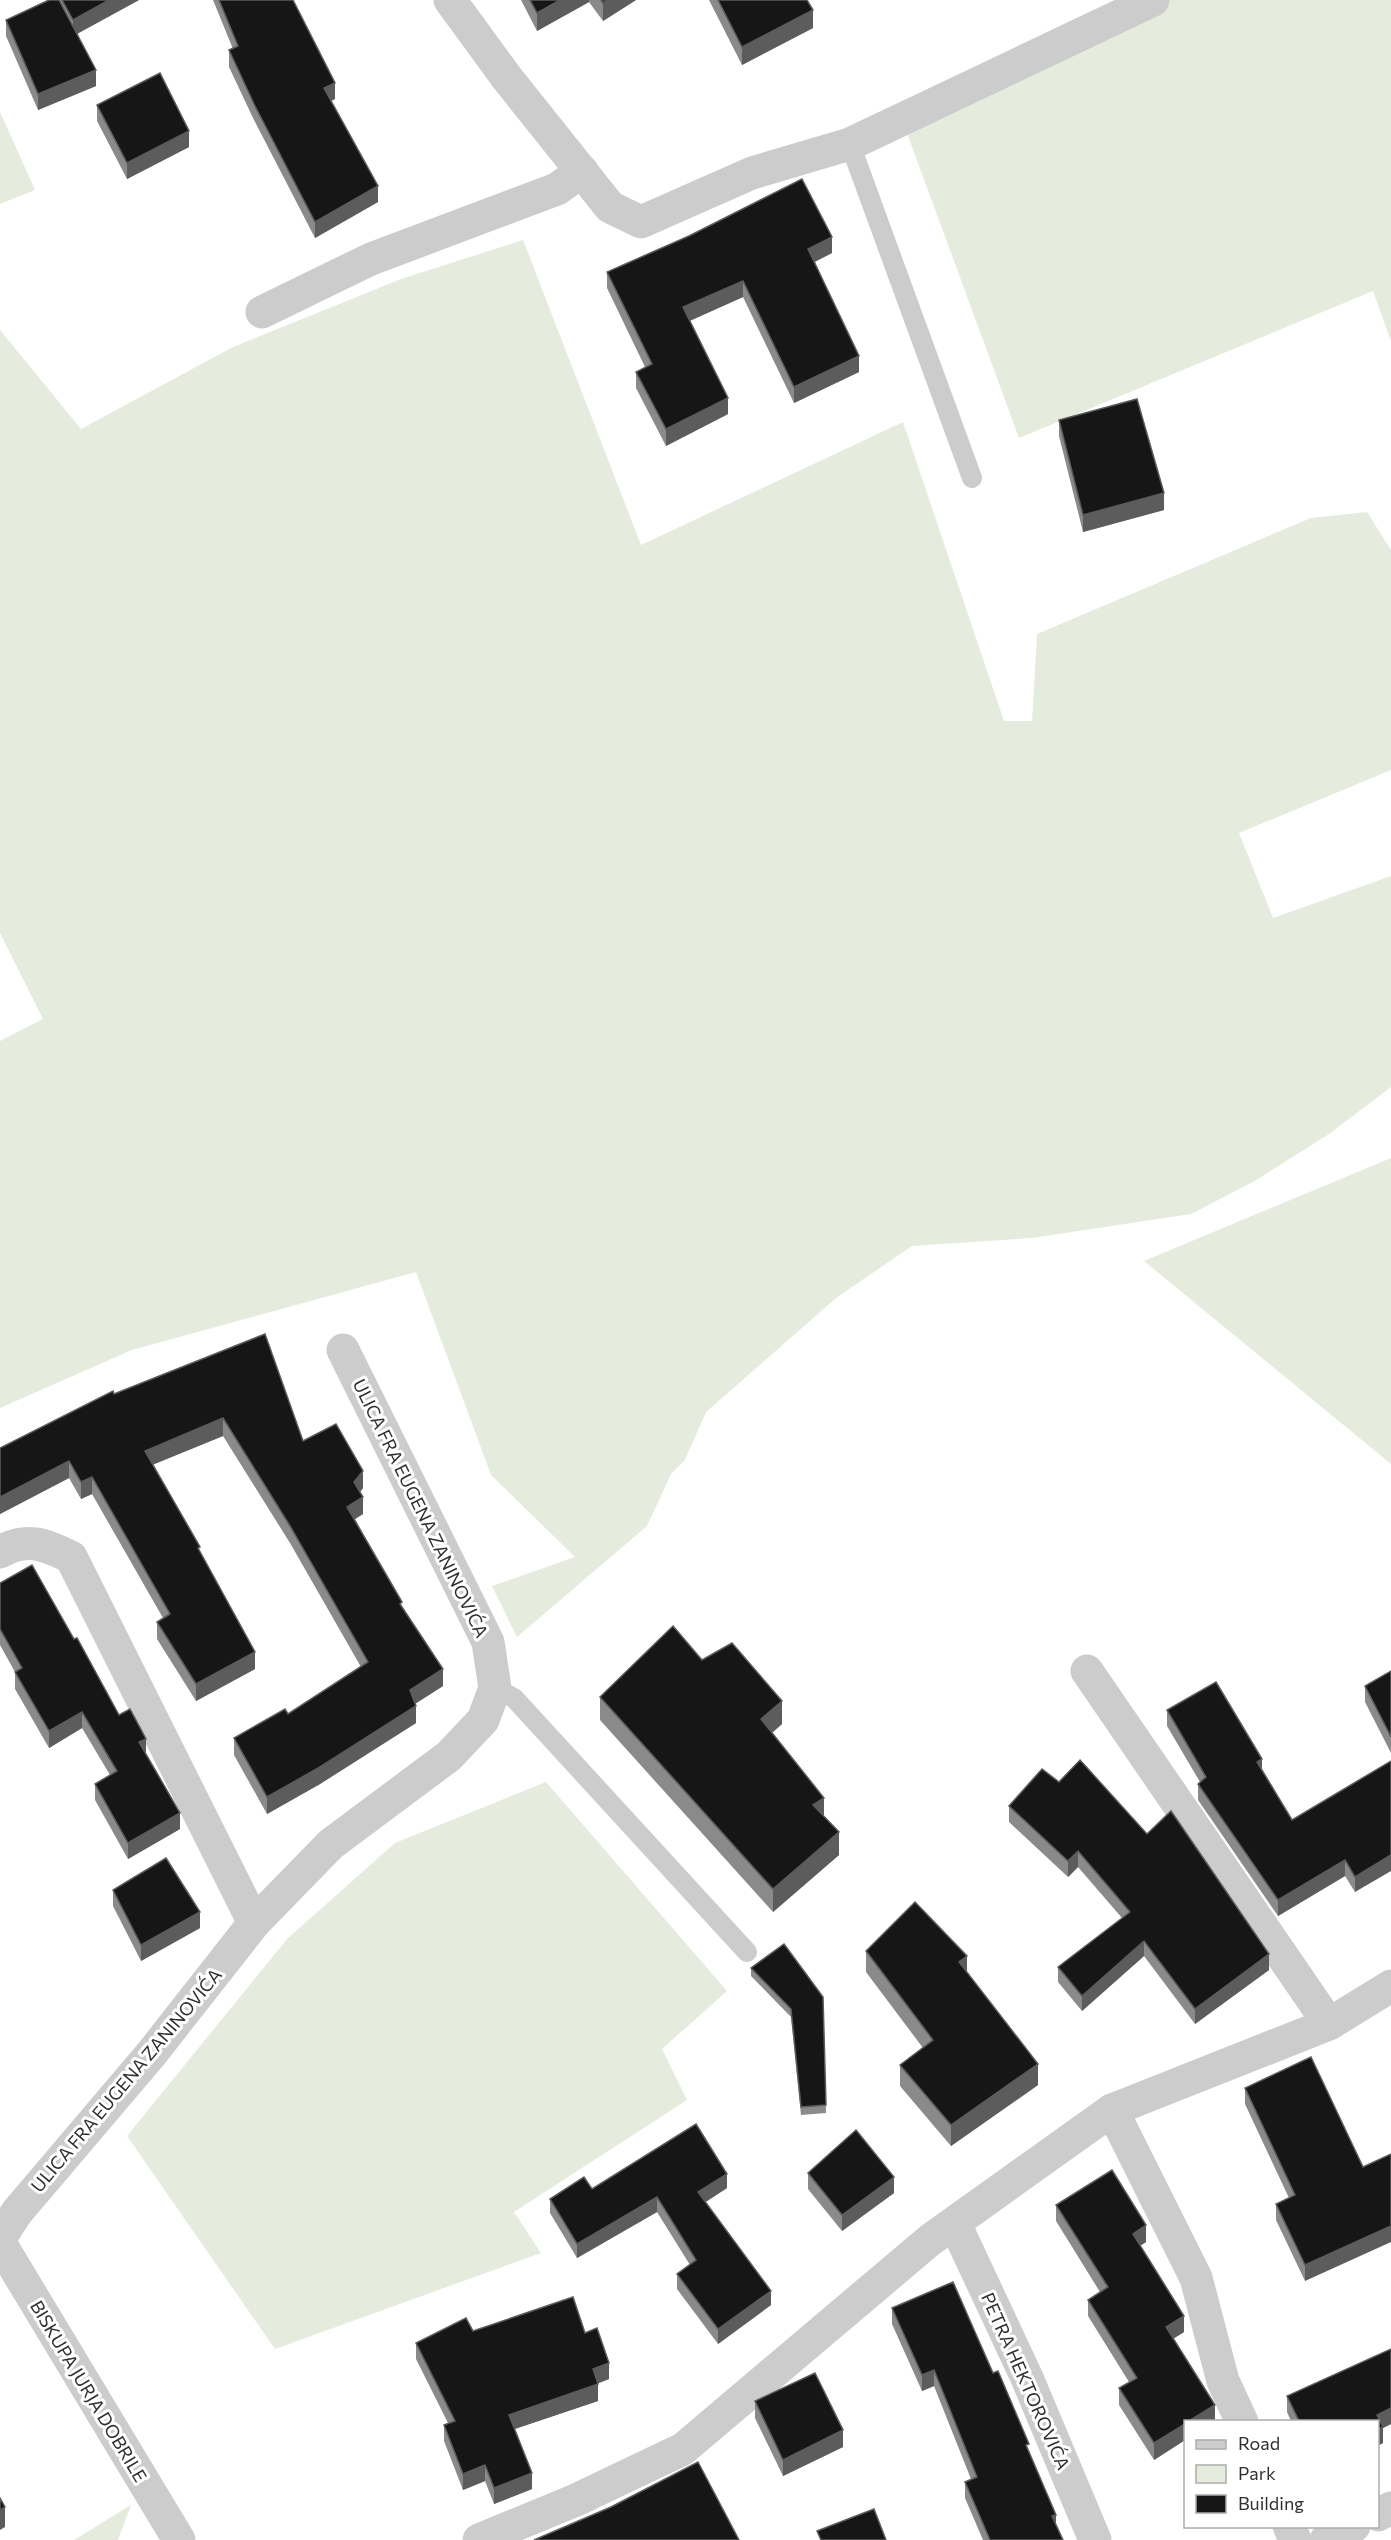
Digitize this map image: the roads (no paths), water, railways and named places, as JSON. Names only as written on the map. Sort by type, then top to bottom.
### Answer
[{"type":"street","points":[[450,0],[507,78],[610,207],[641,222],[752,173],[850,144],[1153,0]]},
{"type":"street","points":[[262,312],[371,259],[557,189],[582,171]]},
{"type":"street","name":"ULICA FRA EUGENA ZANINOVIĆA","points":[[0,2238],[24,2203],[152,2052],[254,1923],[331,1844],[449,1756],[483,1720],[495,1688],[488,1642],[343,1350]]},
{"type":"street","points":[[0,1552],[13,1544],[42,1544],[71,1557],[254,1923]]},
{"type":"street","points":[[1087,1671],[1329,2024]]},
{"type":"street","points":[[478,2540],[576,2500],[682,2449],[930,2240],[1112,2110],[1329,2024],[1391,1986]]},
{"type":"street","points":[[1112,2110],[1196,2278],[1223,2381],[1242,2420]]},
{"type":"street","name":"PETRA HEKTOROVIĆA","points":[[955,2224],[1027,2378],[1095,2540]]},
{"type":"street","name":"BISKUPA JURJA DOBRILE","points":[[0,2243],[178,2540]]},
{"type":"street","points":[[1326,2540],[1350,2528]]},
{"type":"lane","points":[[850,144],[972,478]]},
{"type":"lane","points":[[495,1688],[514,1698],[747,1952]]}]
